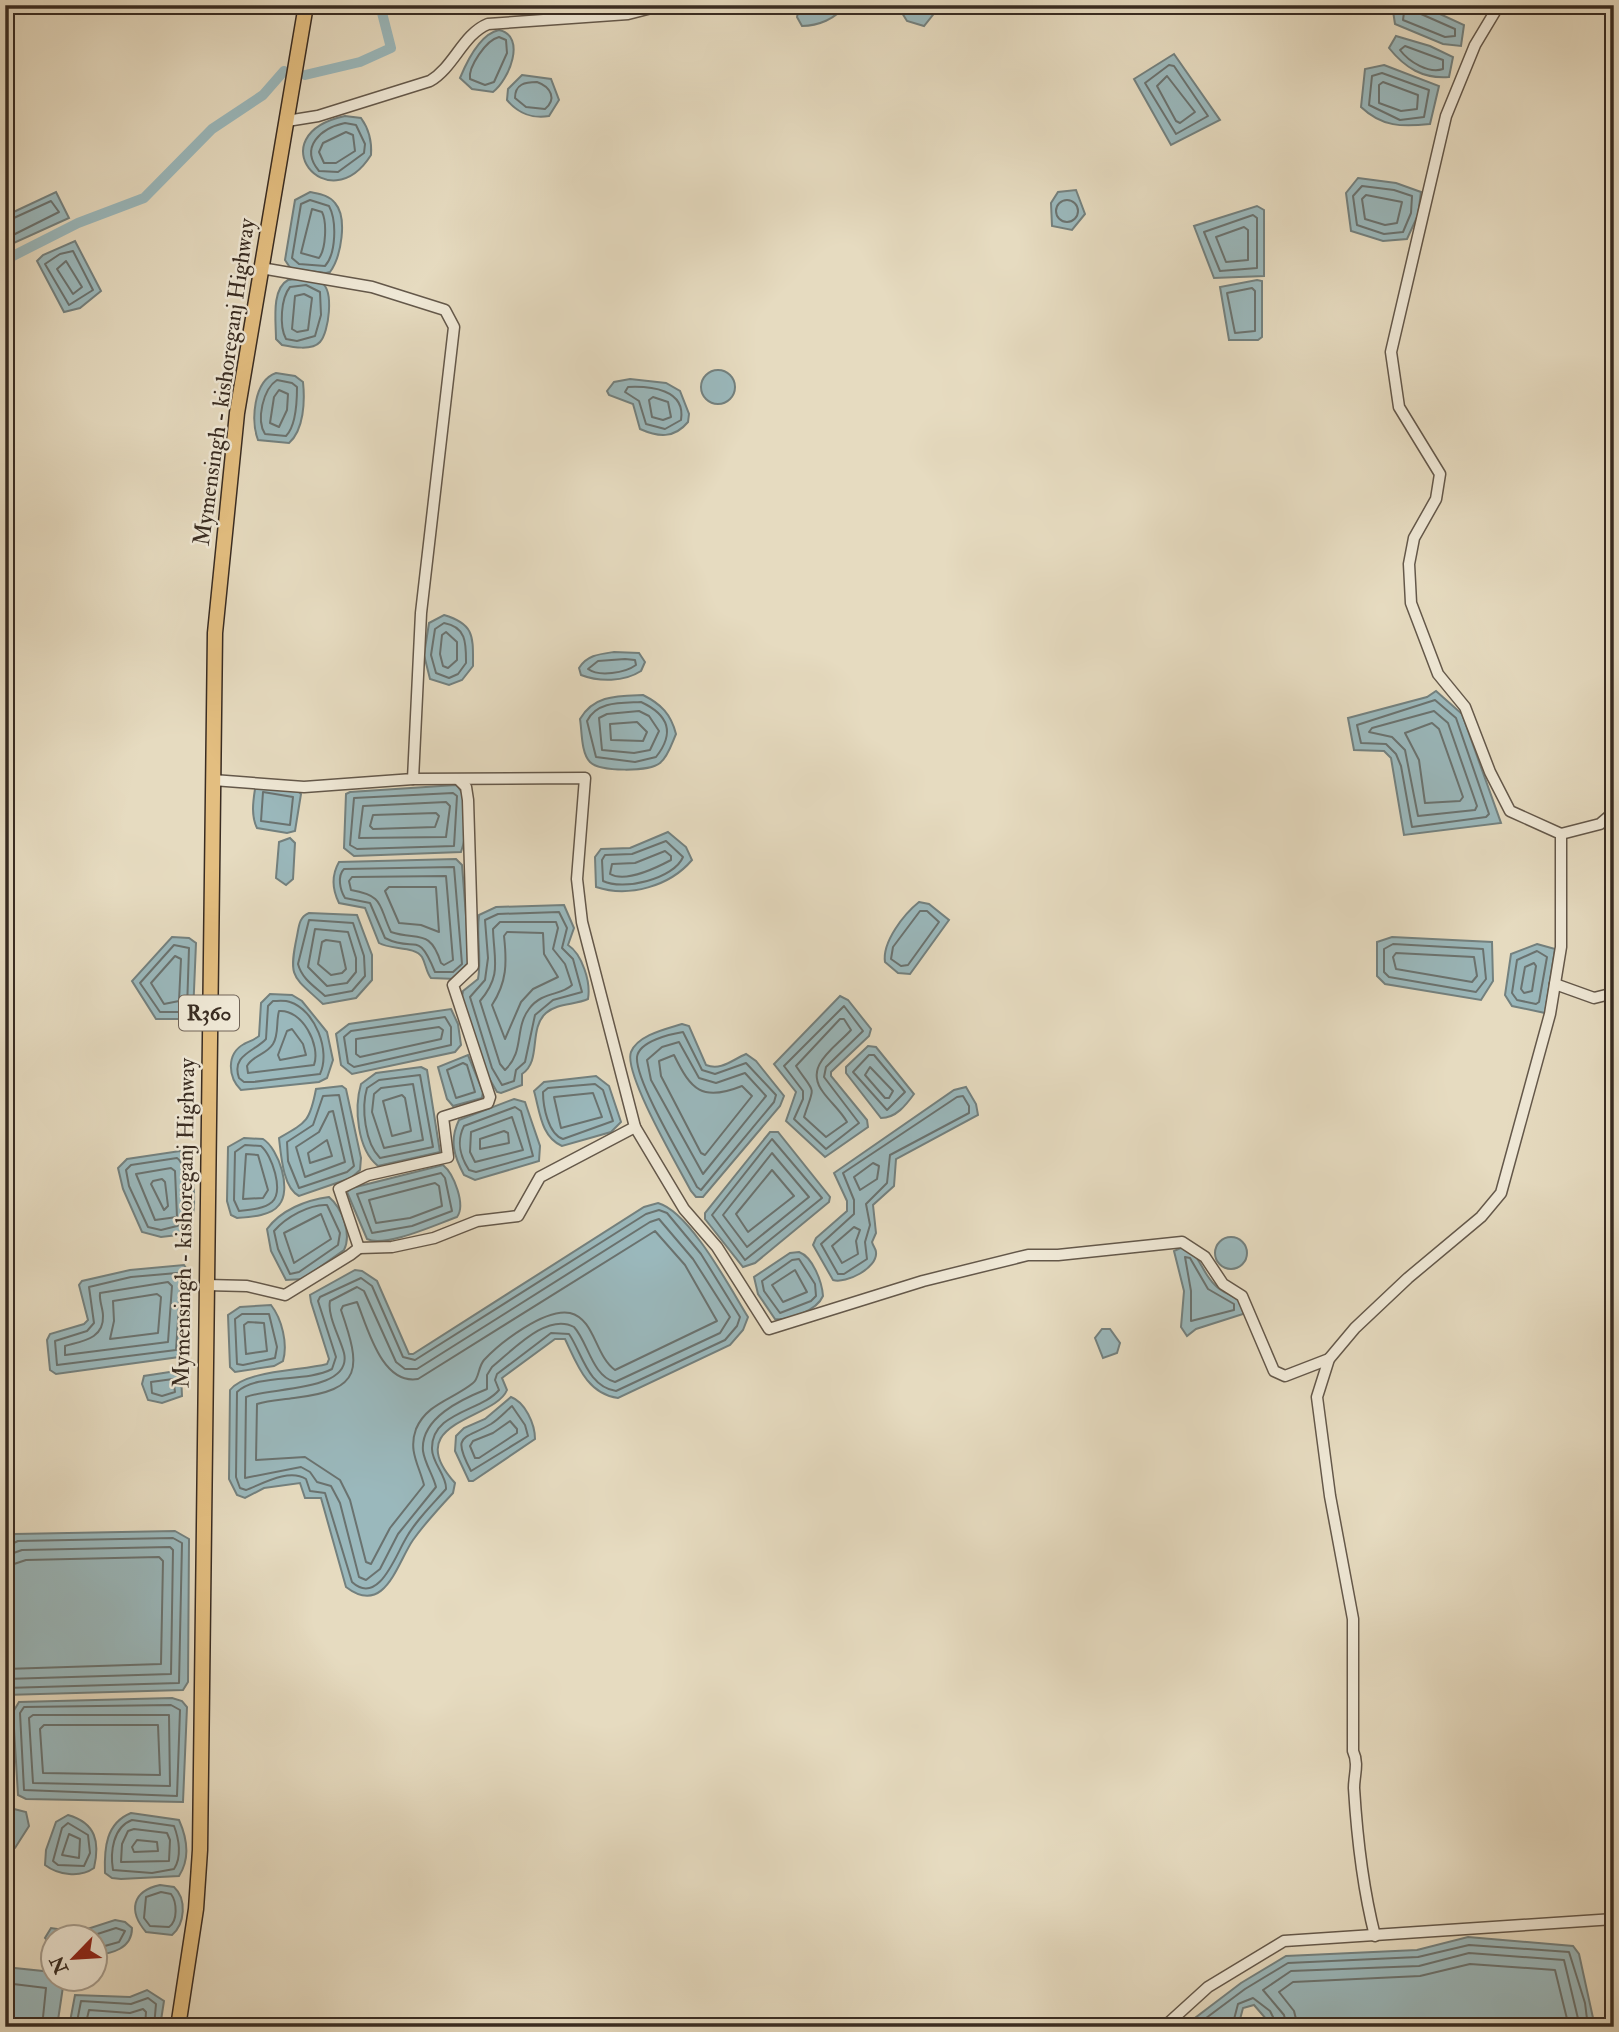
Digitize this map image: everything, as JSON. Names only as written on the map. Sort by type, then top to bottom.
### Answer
[{"type":"main road","name":"Mymensingh - kishoreganj Highway","points":[[178,2027],[196,1909],[200,1850],[215,633],[237,413],[306,5]]},
{"type":"street","points":[[287,121],[318,116],[430,81],[446,70],[475,32],[488,24],[628,14],[663,5]]},
{"type":"street","points":[[1499,5],[1475,45],[1446,116],[1391,352],[1399,407],[1440,474],[1436,499],[1413,538],[1409,564],[1411,603],[1438,674],[1465,706],[1490,772],[1510,811],[1560,834],[1600,824],[1614,812]]},
{"type":"street","points":[[261,268],[384,291],[445,310],[454,327],[421,613],[413,779]]},
{"type":"street","points":[[213,780],[304,787],[413,779],[585,778],[577,878],[582,922],[635,1126],[684,1209],[717,1247],[769,1329],[923,1280],[1028,1255],[1182,1242],[1205,1257],[1223,1284],[1242,1296],[1275,1371],[1285,1376],[1329,1359],[1399,1286],[1481,1217],[1501,1193],[1550,1014],[1555,984],[1561,947],[1560,834]]},
{"type":"street","points":[[359,1248],[339,1189],[368,1175],[448,1157],[443,1117],[488,1103],[490,1097],[453,985],[473,966],[468,800],[466,787],[459,780]]},
{"type":"street","points":[[1555,984],[1594,998],[1614,993]]},
{"type":"street","points":[[206,1284],[247,1286],[285,1296],[359,1248],[392,1247],[434,1238],[477,1221],[518,1216],[540,1177],[635,1126]]},
{"type":"street","points":[[1329,1359],[1317,1397],[1330,1496],[1353,1619],[1353,1751],[1357,1760],[1354,1787],[1368,1909],[1375,1936]]},
{"type":"street","points":[[1164,2027],[1208,1987],[1283,1941],[1614,1919]]},
{"type":"water","points":[[808,5],[844,5],[826,21],[802,26],[797,17],[799,8]]},
{"type":"water","points":[[897,5],[935,5],[936,11],[924,26],[907,21]]},
{"type":"water","points":[[1405,5],[1440,14],[1464,25],[1461,46],[1443,44],[1395,24],[1393,11]]},
{"type":"water","points":[[499,30],[507,34],[514,49],[505,78],[493,92],[472,89],[460,78],[463,71],[480,42]]},
{"type":"water","points":[[1396,36],[1430,46],[1453,57],[1449,77],[1423,74],[1401,61],[1389,48]]},
{"type":"water","points":[[1174,54],[1220,120],[1171,145],[1134,79]]},
{"type":"water","points":[[1384,65],[1439,86],[1430,124],[1393,124],[1377,119],[1361,107],[1365,69]]},
{"type":"water","points":[[522,75],[551,79],[559,100],[549,116],[526,114],[507,100],[508,89]]},
{"type":"water","points":[[345,116],[361,118],[369,135],[371,155],[354,174],[336,180],[321,178],[309,168],[303,155],[306,140],[319,126]]},
{"type":"water","points":[[1358,178],[1396,183],[1421,192],[1418,215],[1407,239],[1383,241],[1351,231],[1346,193]]},
{"type":"water","points":[[1076,190],[1085,214],[1072,230],[1052,226],[1051,203],[1058,192]]},
{"type":"water","points":[[56,192],[69,218],[5,247],[5,216]]},
{"type":"water","points":[[310,192],[333,200],[341,218],[342,237],[337,257],[330,272],[326,273],[291,269],[285,260],[295,200]]},
{"type":"water","points":[[1257,206],[1264,210],[1264,276],[1214,278],[1194,226]]},
{"type":"water","points":[[75,241],[101,291],[80,308],[64,312],[37,261],[43,255]]},
{"type":"water","points":[[306,278],[326,287],[329,312],[326,330],[320,342],[312,347],[282,345],[276,339],[279,291],[288,280]]},
{"type":"water","points":[[1262,281],[1262,337],[1258,340],[1229,340],[1220,287]]},
{"type":"water","points":[[718,370],[730,375],[735,387],[730,399],[718,404],[706,399],[701,387],[706,375]]},
{"type":"water","points":[[276,373],[295,376],[303,382],[301,423],[289,443],[258,440],[256,432],[258,393],[268,377]]},
{"type":"water","points":[[630,379],[666,383],[680,391],[689,414],[688,422],[683,428],[666,435],[640,429],[633,404],[609,395],[607,391],[614,382]]},
{"type":"water","points":[[444,615],[467,627],[473,647],[473,666],[462,680],[449,685],[430,679],[424,655],[429,623]]},
{"type":"water","points":[[614,652],[639,653],[645,662],[641,671],[611,680],[581,675],[579,668],[586,660]]},
{"type":"water","points":[[1436,691],[1462,714],[1501,823],[1404,835],[1391,758],[1384,751],[1354,750],[1348,718],[1427,697]]},
{"type":"water","points":[[643,695],[664,710],[674,727],[676,734],[663,760],[654,766],[625,770],[604,768],[590,762],[583,748],[580,719],[586,711],[607,698]]},
{"type":"water","points":[[261,785],[297,790],[301,794],[295,831],[287,833],[257,828],[253,814],[254,799],[255,789]]},
{"type":"water","points":[[456,785],[466,807],[465,836],[461,852],[354,856],[344,848],[346,794]]},
{"type":"water","points":[[668,832],[686,847],[692,860],[683,869],[661,883],[635,890],[596,887],[595,857],[601,849],[630,848]]},
{"type":"water","points":[[290,838],[295,843],[293,879],[286,885],[276,878],[279,842]]},
{"type":"water","points":[[456,859],[462,865],[470,967],[456,979],[431,978],[419,954],[379,943],[365,908],[339,903],[335,893],[333,882],[339,862]]},
{"type":"water","points":[[919,902],[929,904],[949,920],[910,974],[898,973],[885,962],[887,946],[901,921]]},
{"type":"water","points":[[564,905],[574,928],[568,945],[584,969],[588,999],[555,1007],[546,1013],[537,1027],[532,1061],[522,1074],[522,1085],[497,1092],[485,1071],[462,997],[463,991],[478,979],[479,915],[496,907]]},
{"type":"water","points":[[309,913],[357,915],[372,955],[372,980],[356,998],[323,1004],[295,976],[293,961],[299,925],[301,919]]},
{"type":"water","points":[[172,937],[189,938],[196,943],[193,1014],[187,1019],[156,1019],[132,981]]},
{"type":"water","points":[[1392,937],[1492,942],[1493,981],[1481,1000],[1385,984],[1377,976],[1377,942]]},
{"type":"water","points":[[1537,944],[1555,949],[1545,1013],[1512,1006],[1505,995],[1511,954]]},
{"type":"water","points":[[270,994],[292,995],[302,1001],[327,1032],[333,1060],[327,1078],[319,1082],[241,1090],[237,1085],[231,1072],[234,1054],[238,1048],[259,1036],[261,1003]]},
{"type":"water","points":[[840,996],[848,1000],[871,1029],[869,1036],[831,1072],[831,1076],[867,1120],[868,1127],[825,1157],[786,1121],[796,1092],[774,1064]]},
{"type":"water","points":[[451,1009],[458,1024],[461,1045],[455,1052],[352,1074],[341,1065],[336,1034],[349,1024]]},
{"type":"water","points":[[682,1024],[689,1026],[706,1065],[722,1066],[746,1054],[756,1061],[784,1096],[780,1106],[703,1197],[696,1197],[691,1191],[675,1163],[643,1099],[631,1063],[631,1052],[640,1041]]},
{"type":"water","points":[[868,1046],[876,1047],[914,1094],[891,1116],[881,1118],[846,1073],[846,1067]]},
{"type":"water","points":[[468,1055],[483,1092],[482,1098],[453,1106],[447,1099],[438,1067]]},
{"type":"water","points":[[421,1067],[427,1070],[440,1152],[378,1166],[365,1149],[359,1128],[361,1084],[376,1073]]},
{"type":"water","points":[[596,1076],[609,1086],[621,1122],[611,1132],[562,1146],[545,1130],[534,1091],[544,1082]]},
{"type":"water","points":[[342,1086],[346,1089],[361,1158],[360,1170],[351,1178],[299,1196],[286,1179],[279,1138],[306,1120],[316,1089]]},
{"type":"water","points":[[966,1087],[976,1104],[978,1115],[896,1159],[894,1186],[873,1205],[876,1233],[872,1242],[876,1251],[872,1264],[853,1277],[833,1280],[813,1245],[816,1238],[847,1211],[847,1201],[834,1173],[954,1090]]},
{"type":"water","points":[[514,1099],[525,1102],[540,1146],[539,1161],[475,1180],[464,1175],[454,1148],[454,1135],[459,1120]]},
{"type":"water","points":[[770,1132],[778,1132],[830,1197],[829,1202],[755,1263],[743,1267],[705,1219],[705,1213]]},
{"type":"water","points":[[244,1138],[263,1139],[269,1144],[279,1160],[284,1190],[279,1205],[271,1212],[237,1218],[231,1215],[227,1201],[228,1147]]},
{"type":"water","points":[[180,1151],[190,1166],[194,1191],[190,1226],[186,1234],[161,1237],[142,1232],[123,1189],[118,1168],[127,1159]]},
{"type":"water","points":[[443,1165],[458,1190],[460,1205],[457,1217],[398,1238],[375,1241],[367,1239],[347,1192],[352,1188]]},
{"type":"water","points":[[329,1197],[338,1208],[346,1229],[344,1250],[303,1279],[286,1280],[271,1251],[267,1229],[279,1216],[295,1207]]},
{"type":"water","points":[[658,1203],[670,1209],[683,1221],[708,1252],[748,1317],[743,1330],[730,1345],[618,1398],[598,1391],[584,1376],[565,1339],[555,1339],[502,1378],[507,1390],[499,1400],[456,1424],[444,1434],[438,1447],[441,1462],[455,1483],[453,1493],[418,1534],[395,1573],[380,1591],[371,1596],[359,1595],[346,1587],[321,1498],[305,1498],[300,1483],[264,1488],[245,1498],[237,1495],[229,1479],[230,1390],[248,1378],[327,1364],[329,1359],[310,1295],[355,1270],[362,1271],[377,1281],[409,1354],[413,1354],[644,1207]]},
{"type":"water","points":[[1231,1237],[1242,1242],[1247,1253],[1242,1264],[1231,1269],[1220,1264],[1215,1253],[1220,1242]]},
{"type":"water","points":[[1185,1246],[1194,1254],[1215,1285],[1241,1303],[1243,1308],[1243,1314],[1196,1329],[1187,1336],[1181,1327],[1184,1291],[1174,1251]]},
{"type":"water","points":[[799,1252],[809,1259],[816,1271],[823,1296],[815,1306],[802,1314],[775,1319],[758,1294],[754,1277],[790,1253]]},
{"type":"water","points":[[184,1265],[188,1271],[184,1350],[179,1357],[56,1374],[50,1370],[47,1340],[50,1334],[84,1324],[88,1320],[79,1285],[82,1281],[130,1270]]},
{"type":"water","points":[[271,1305],[283,1332],[283,1361],[274,1366],[235,1372],[230,1367],[228,1315],[240,1307]]},
{"type":"water","points":[[1102,1329],[1110,1329],[1120,1343],[1117,1353],[1103,1358],[1095,1338]]},
{"type":"water","points":[[176,1371],[181,1374],[182,1396],[162,1403],[148,1400],[142,1384],[144,1376]]},
{"type":"water","points":[[511,1397],[521,1404],[528,1414],[535,1439],[473,1481],[469,1481],[455,1451],[456,1436],[464,1428],[485,1419]]},
{"type":"water","points":[[175,1531],[189,1539],[188,1682],[183,1690],[5,1695],[5,1554],[6,1543],[15,1534]]},
{"type":"water","points":[[172,1698],[182,1701],[187,1707],[183,1802],[26,1799],[18,1795],[13,1712],[19,1702]]},
{"type":"water","points":[[14,1809],[26,1812],[29,1826],[15,1848],[5,1851],[5,1811]]},
{"type":"water","points":[[131,1813],[179,1820],[186,1848],[185,1863],[179,1876],[121,1879],[112,1878],[105,1873],[108,1837],[116,1823]]},
{"type":"water","points":[[68,1815],[85,1823],[96,1842],[94,1868],[82,1873],[63,1873],[45,1865],[46,1850],[56,1822]]},
{"type":"water","points":[[160,1885],[174,1887],[183,1905],[180,1925],[172,1935],[146,1932],[135,1909],[143,1892]]},
{"type":"water","points":[[115,1920],[125,1922],[132,1928],[129,1941],[120,1949],[108,1953],[108,1924],[103,1924]]},
{"type":"water","points":[[1468,1937],[1573,1946],[1579,1954],[1595,2027],[1273,2027],[1254,2005],[1243,2008],[1238,2027],[1183,2027],[1241,1983],[1286,1956],[1417,1950]]},
{"type":"water","points":[[5,1967],[38,1971],[38,1994],[62,1994],[57,2027],[5,2027]]},
{"type":"water","points":[[147,1990],[164,2001],[160,2027],[69,2027],[75,1995],[130,1997]]},
{"type":"waterway","points":[[305,75],[360,62],[391,48],[380,5]]},
{"type":"waterway","points":[[5,260],[78,223],[144,198],[212,129],[263,95],[284,71]]}]
